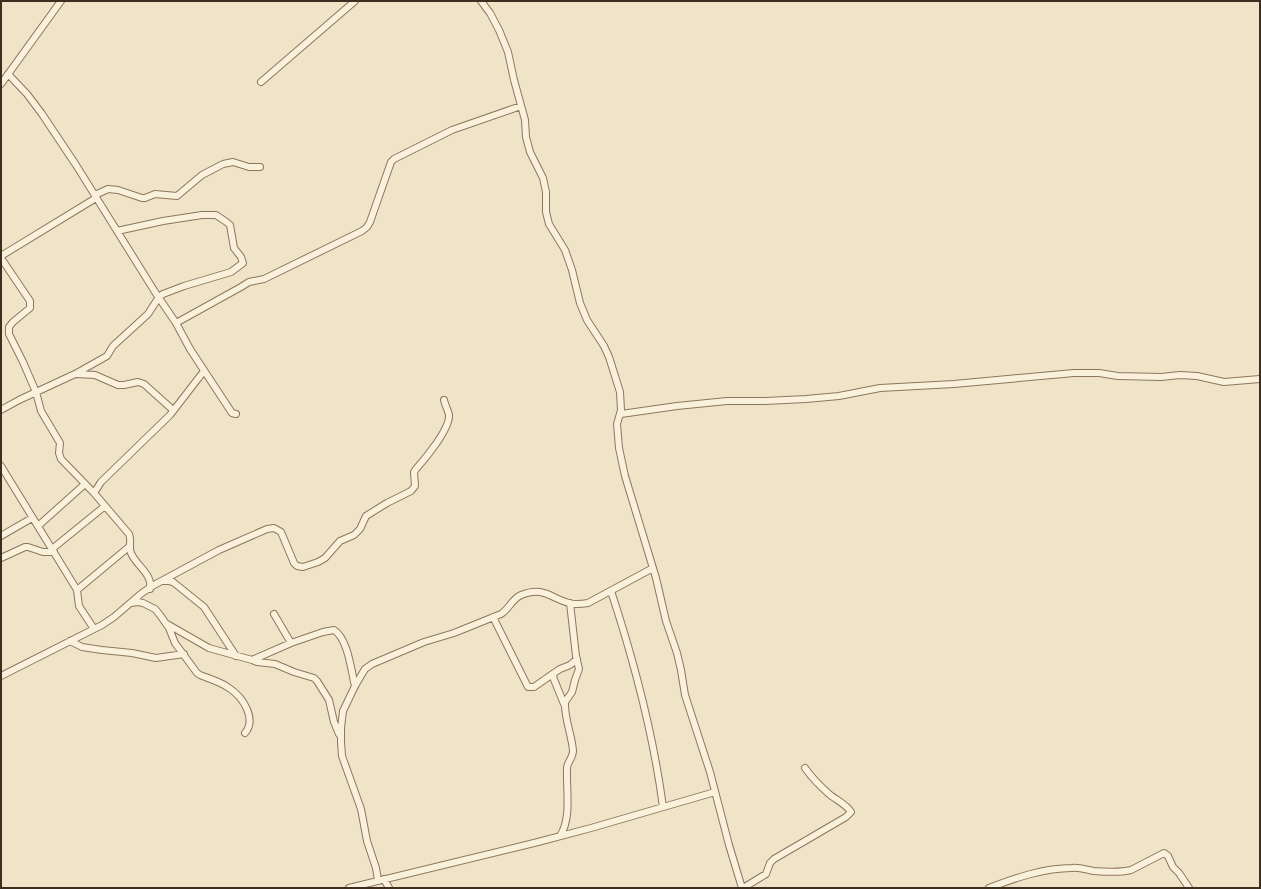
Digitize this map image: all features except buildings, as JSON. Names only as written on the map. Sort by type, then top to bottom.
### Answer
[{"type":"street","points":[[1,84],[61,1]]},
{"type":"street","points":[[261,82],[355,1]]},
{"type":"street","points":[[481,1],[499,30],[508,52],[530,152],[543,178],[546,192],[546,212],[549,224],[565,250],[572,270],[580,303],[587,320],[609,357],[620,392],[622,407],[617,424],[619,448],[625,476],[653,568],[666,621],[677,653],[685,695],[699,735],[743,888],[766,874],[770,863],[774,860],[846,817],[851,812],[815,781],[805,768]]},
{"type":"street","points":[[8,74],[27,94],[42,114],[176,323],[190,349],[232,413],[236,414]]},
{"type":"street","points":[[176,323],[241,287],[247,282],[264,279],[362,231],[370,222],[391,162],[394,159],[452,130],[521,106]]},
{"type":"street","points":[[150,589],[150,580],[134,560],[130,552],[129,534],[94,493],[61,459],[59,453],[60,443],[41,411],[36,392],[9,334],[9,327],[13,322],[30,308],[30,301],[1,257],[108,189],[118,190],[142,198],[155,194],[177,196],[202,175],[223,164],[233,162],[249,167],[260,167]]},
{"type":"street","points":[[1,410],[75,374],[107,356],[113,346],[148,314],[159,297],[169,291],[231,272],[242,264],[243,260],[234,248],[230,225],[216,215],[202,215],[163,221],[117,231]]},
{"type":"street","points":[[94,493],[101,482],[157,428],[204,370]]},
{"type":"street","points":[[621,414],[727,401],[806,399],[839,396],[880,388],[954,384],[1088,372],[1125,376],[1197,376],[1224,382],[1260,379]]},
{"type":"street","points":[[75,374],[95,375],[118,385],[138,382],[144,384],[173,410]]},
{"type":"street","points":[[1,676],[94,629],[114,617],[142,593],[219,550],[268,529],[274,528],[281,532],[294,563],[297,566],[303,567],[325,558],[340,541],[354,535],[360,529],[366,516],[387,503],[407,494],[413,489],[415,481],[414,472],[434,446],[448,422],[448,412],[444,400]]},
{"type":"street","points":[[1,466],[77,590],[79,606],[94,629]]},
{"type":"street","points":[[38,526],[85,484]]},
{"type":"street","points":[[1,558],[28,546],[43,552],[53,550],[105,506]]},
{"type":"street","points":[[1,536],[32,518]]},
{"type":"street","points":[[77,590],[130,546]]},
{"type":"street","points":[[389,888],[381,880],[376,868],[367,842],[361,809],[342,756],[341,737],[343,711],[365,669],[372,664],[424,642],[454,633],[504,612],[516,598],[530,592],[545,592],[570,603],[588,603],[653,568]]},
{"type":"street","points":[[163,581],[173,582],[201,604],[236,656]]},
{"type":"street","points":[[611,590],[643,699],[659,777],[663,806]]},
{"type":"street","points":[[131,603],[138,602],[149,606],[160,615],[167,624],[176,643],[200,675],[229,687],[240,698],[250,718],[251,724],[246,734]]},
{"type":"street","points":[[564,704],[572,692],[579,668],[570,603]]},
{"type":"street","points":[[274,614],[291,643]]},
{"type":"street","points":[[493,617],[528,687],[534,687],[560,669],[570,665],[577,659]]},
{"type":"street","points":[[167,624],[209,648],[257,662],[275,664],[314,678],[317,680],[329,700],[334,722],[341,737]]},
{"type":"street","points":[[252,660],[291,643],[323,632],[334,630],[342,639],[347,652],[355,686]]},
{"type":"street","points":[[70,641],[82,647],[132,652],[156,658],[184,654]]},
{"type":"street","points":[[554,673],[553,677],[564,704],[573,752],[567,768],[566,822],[560,836]]},
{"type":"street","points":[[349,888],[560,836],[715,792]]},
{"type":"street","points":[[989,888],[1036,872],[1062,868],[1074,867],[1093,871],[1131,870],[1164,853],[1168,856],[1172,867],[1179,873],[1189,888]]}]
